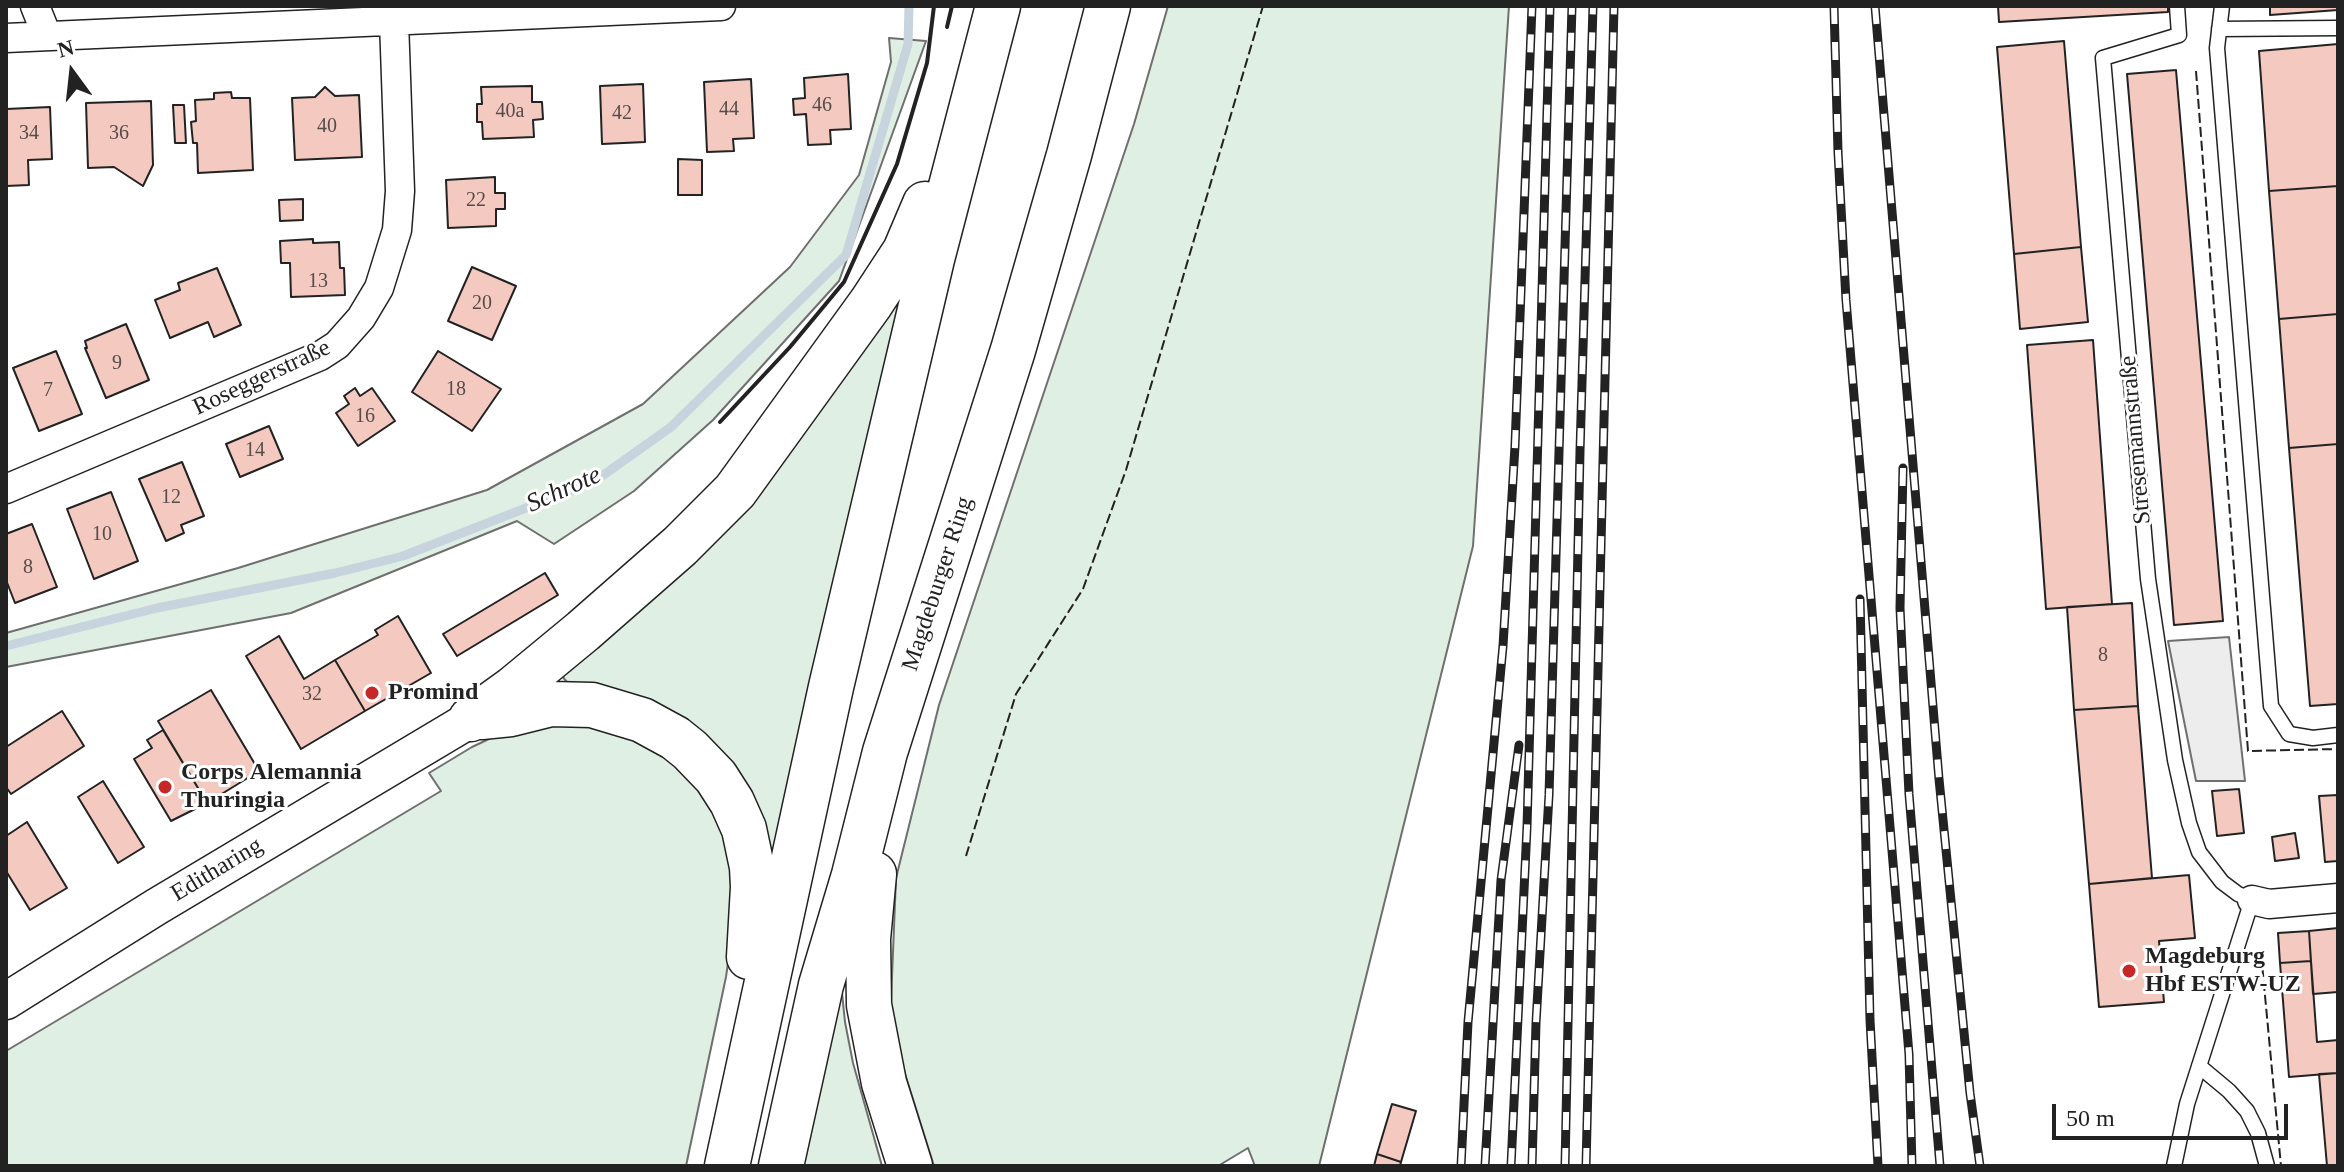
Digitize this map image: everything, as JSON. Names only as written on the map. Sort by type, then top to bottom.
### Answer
[{"type":"highway","name":"Magdeburger Ring","points":[[781,1166],[821,985],[854,875],[885,752],[1013,350],[1108,6]]},
{"type":"highway","points":[[471,719],[514,688],[605,612],[680,546],[735,491],[834,358],[905,251],[994,18]]},
{"type":"highway","points":[[727,1166],[831,687],[932,259],[994,18]]},
{"type":"highway","points":[[471,719],[570,703],[609,708],[642,720],[675,738],[704,763],[724,790],[744,829],[753,887],[736,1118]]},
{"type":"highway","points":[[885,752],[868,939],[869,1005],[884,1083],[910,1166]]},
{"type":"street","points":[[35,6],[47,36]]},
{"type":"street","points":[[6,38],[394,21],[521,11],[721,6]]},
{"type":"street","name":"Roseggerstraße","points":[[6,489],[320,356],[337,345],[361,318],[379,288],[397,230],[400,191],[394,21]]},
{"type":"street","name":"Editharing","points":[[6,1001],[169,898],[471,719]]},
{"type":"street","points":[[2252,900],[2269,904],[2338,898]]},
{"type":"lane","name":"Stresemannstraße","points":[[2177,6],[2179,35],[2103,58],[2148,579],[2173,747],[2189,823],[2199,852],[2222,882],[2252,900]]},
{"type":"lane","points":[[2222,6],[2217,48],[2271,706],[2289,734],[2313,738],[2338,735]]},
{"type":"lane","points":[[2219,29],[2338,28]]},
{"type":"lane","points":[[2174,1166],[2181,1125],[2252,900]]},
{"type":"lane","points":[[2199,1066],[2247,1111],[2258,1133],[2267,1166]]},
{"type":"green space","points":[[1168,6],[1509,6],[1473,546],[1319,1166],[1255,1166],[1248,1148],[1218,1166],[934,1166],[890,1026],[896,878],[939,705],[1134,124]]},
{"type":"green space","points":[[889,38],[926,41],[839,281],[713,420],[634,491],[554,544],[517,521],[291,613],[6,667],[6,633],[238,568],[487,490],[643,404],[790,267],[859,175],[891,62]]},
{"type":"green space","points":[[891,305],[900,307],[775,848],[769,849],[760,825],[572,688],[561,675]]},
{"type":"green space","points":[[566,721],[631,733],[694,778],[727,834],[736,906],[726,977],[686,1166],[6,1166],[6,1051],[441,791],[429,773],[472,747],[491,738]]},
{"type":"green space","points":[[841,983],[853,1063],[882,1166],[795,1166]]},
{"type":"shaded area","points":[[2229,637],[2245,781],[2196,781],[2168,641]]},
{"type":"building","points":[[1998,6],[2168,6],[2168,12],[1999,22]]},
{"type":"building","points":[[2270,6],[2338,6],[2338,10],[2270,15]]},
{"type":"building","points":[[2064,41],[2081,247],[2014,254],[1997,47]]},
{"type":"building","points":[[2338,44],[2338,186],[2269,191],[2259,51]]},
{"type":"building","points":[[2176,70],[2223,621],[2174,625],[2127,74]]},
{"type":"building","points":[[848,74],[851,129],[830,130],[831,144],[808,145],[806,114],[794,115],[793,99],[805,98],[804,78]]},
{"type":"building","points":[[751,79],[754,138],[733,139],[734,151],[707,152],[704,82]]},
{"type":"building","points":[[643,84],[645,142],[602,144],[600,86]]},
{"type":"building","points":[[532,86],[532,102],[542,102],[543,119],[533,120],[534,137],[483,139],[482,122],[477,122],[477,104],[482,104],[481,87]]},
{"type":"building","points":[[325,87],[335,96],[359,95],[362,157],[295,160],[292,98],[315,97]]},
{"type":"building","points":[[231,92],[232,98],[250,98],[253,170],[198,173],[197,143],[193,143],[191,122],[196,121],[195,100],[214,99],[214,93]]},
{"type":"building","points":[[151,101],[153,165],[143,186],[114,167],[88,168],[86,103]]},
{"type":"building","points":[[173,105],[184,105],[186,143],[175,143]]},
{"type":"building","points":[[50,107],[52,159],[28,160],[29,185],[6,186],[6,109]]},
{"type":"building","points":[[678,159],[702,160],[702,195],[678,195]]},
{"type":"building","points":[[495,177],[495,193],[505,193],[505,209],[496,209],[496,226],[448,228],[446,180]]},
{"type":"building","points":[[2338,186],[2338,314],[2279,319],[2269,191]]},
{"type":"building","points":[[303,199],[303,220],[280,221],[279,200]]},
{"type":"building","points":[[313,239],[313,243],[339,242],[345,295],[291,297],[290,263],[281,263],[280,241]]},
{"type":"building","points":[[2081,247],[2088,322],[2020,329],[2014,254]]},
{"type":"building","points":[[472,267],[516,286],[492,340],[448,321]]},
{"type":"building","points":[[217,268],[241,325],[214,337],[208,322],[170,338],[155,300],[180,290],[178,283]]},
{"type":"building","points":[[2338,314],[2338,444],[2289,448],[2279,319]]},
{"type":"building","points":[[126,324],[149,380],[106,398],[85,348],[85,341]]},
{"type":"building","points":[[2093,340],[2112,604],[2046,609],[2027,345]]},
{"type":"building","points":[[56,351],[82,414],[39,431],[13,368]]},
{"type":"building","points":[[438,351],[501,389],[472,431],[412,392]]},
{"type":"building","points":[[355,388],[360,396],[372,388],[395,421],[358,446],[336,413],[349,404],[344,396]]},
{"type":"building","points":[[269,426],[283,459],[240,477],[226,444]]},
{"type":"building","points":[[2338,444],[2338,704],[2310,706],[2289,448]]},
{"type":"building","points":[[182,462],[204,516],[181,525],[184,533],[166,541],[139,479]]},
{"type":"building","points":[[111,492],[138,561],[94,579],[67,509]]},
{"type":"building","points":[[32,524],[57,587],[15,603],[6,580],[6,534]]},
{"type":"building","points":[[545,573],[558,595],[457,656],[443,634]]},
{"type":"building","points":[[2132,603],[2138,706],[2074,710],[2067,607]]},
{"type":"building","points":[[398,616],[431,673],[365,711],[335,660],[378,635],[375,630]]},
{"type":"building","points":[[279,636],[304,679],[335,660],[365,711],[301,749],[246,656]]},
{"type":"building","points":[[211,690],[259,771],[207,803],[158,721]]},
{"type":"building","points":[[2138,706],[2152,878],[2089,884],[2074,710]]},
{"type":"building","points":[[62,711],[84,746],[11,794],[6,787],[6,747]]},
{"type":"building","points":[[163,730],[207,803],[171,821],[134,759],[152,748],[147,740]]},
{"type":"building","points":[[103,781],[144,847],[118,863],[78,797]]},
{"type":"building","points":[[2239,789],[2244,833],[2217,836],[2212,791]]},
{"type":"building","points":[[2338,795],[2338,861],[2325,862],[2319,796]]},
{"type":"building","points":[[27,822],[67,888],[30,910],[6,871],[6,836]]},
{"type":"building","points":[[2295,833],[2299,858],[2275,861],[2272,837]]},
{"type":"building","name":"Magdeburg Hbf ESTW-UZ","points":[[2189,875],[2195,938],[2159,941],[2164,1002],[2099,1007],[2089,884]]},
{"type":"building","points":[[2338,928],[2338,992],[2313,994],[2309,931]]},
{"type":"building","points":[[2309,931],[2311,961],[2280,963],[2278,933]]},
{"type":"building","points":[[2311,961],[2317,1042],[2338,1040],[2338,1073],[2289,1077],[2280,963]]},
{"type":"building","points":[[2338,1073],[2338,1166],[2327,1166],[2319,1074]]},
{"type":"building","points":[[1392,1104],[1416,1111],[1401,1162],[1377,1154]]},
{"type":"building","points":[[1377,1154],[1401,1162],[1400,1166],[1374,1166]]},
{"type":"waterway","name":"Schrote","points":[[6,646],[157,608],[335,573],[403,556],[595,481],[671,427],[846,255],[908,44],[909,6]]},
{"type":"railway","points":[[1461,1166],[1468,1022],[1503,646],[1515,446],[1532,6]]},
{"type":"railway","points":[[1511,1166],[1527,827],[1550,6]]},
{"type":"railway","points":[[1532,1166],[1536,1023],[1549,795],[1572,6]]},
{"type":"railway","points":[[1565,1166],[1593,6]]},
{"type":"railway","points":[[1586,1166],[1614,6]]},
{"type":"railway","points":[[1834,6],[1846,300],[1909,1054],[1912,1166]]},
{"type":"railway","points":[[1875,6],[1939,779],[1980,1166]]},
{"type":"railway","points":[[1903,468],[1900,608],[1909,794],[1940,1166]]},
{"type":"railway","points":[[1860,599],[1870,1020],[1878,1166]]},
{"type":"railway","points":[[1485,1166],[1501,880],[1519,745]]},
{"type":"fence","points":[[966,856],[1016,694],[1083,589],[1126,470],[1263,6]]},
{"type":"fence","points":[[2196,71],[2248,751],[2338,749]]},
{"type":"fence","points":[[2261,953],[2281,1166]]},
{"type":"wall","points":[[720,422],[790,347],[844,282],[897,164],[927,63],[934,6]]},
{"type":"wall","points":[[947,27],[952,6]]},
{"type":"place","name":"Promind","points":[[372,693]]},
{"type":"place","name":"Corps Alemannia Thuringia","points":[[165,787]]},
{"type":"place","name":"Magdeburg Hbf ESTW-UZ","points":[[2129,971]]}]
